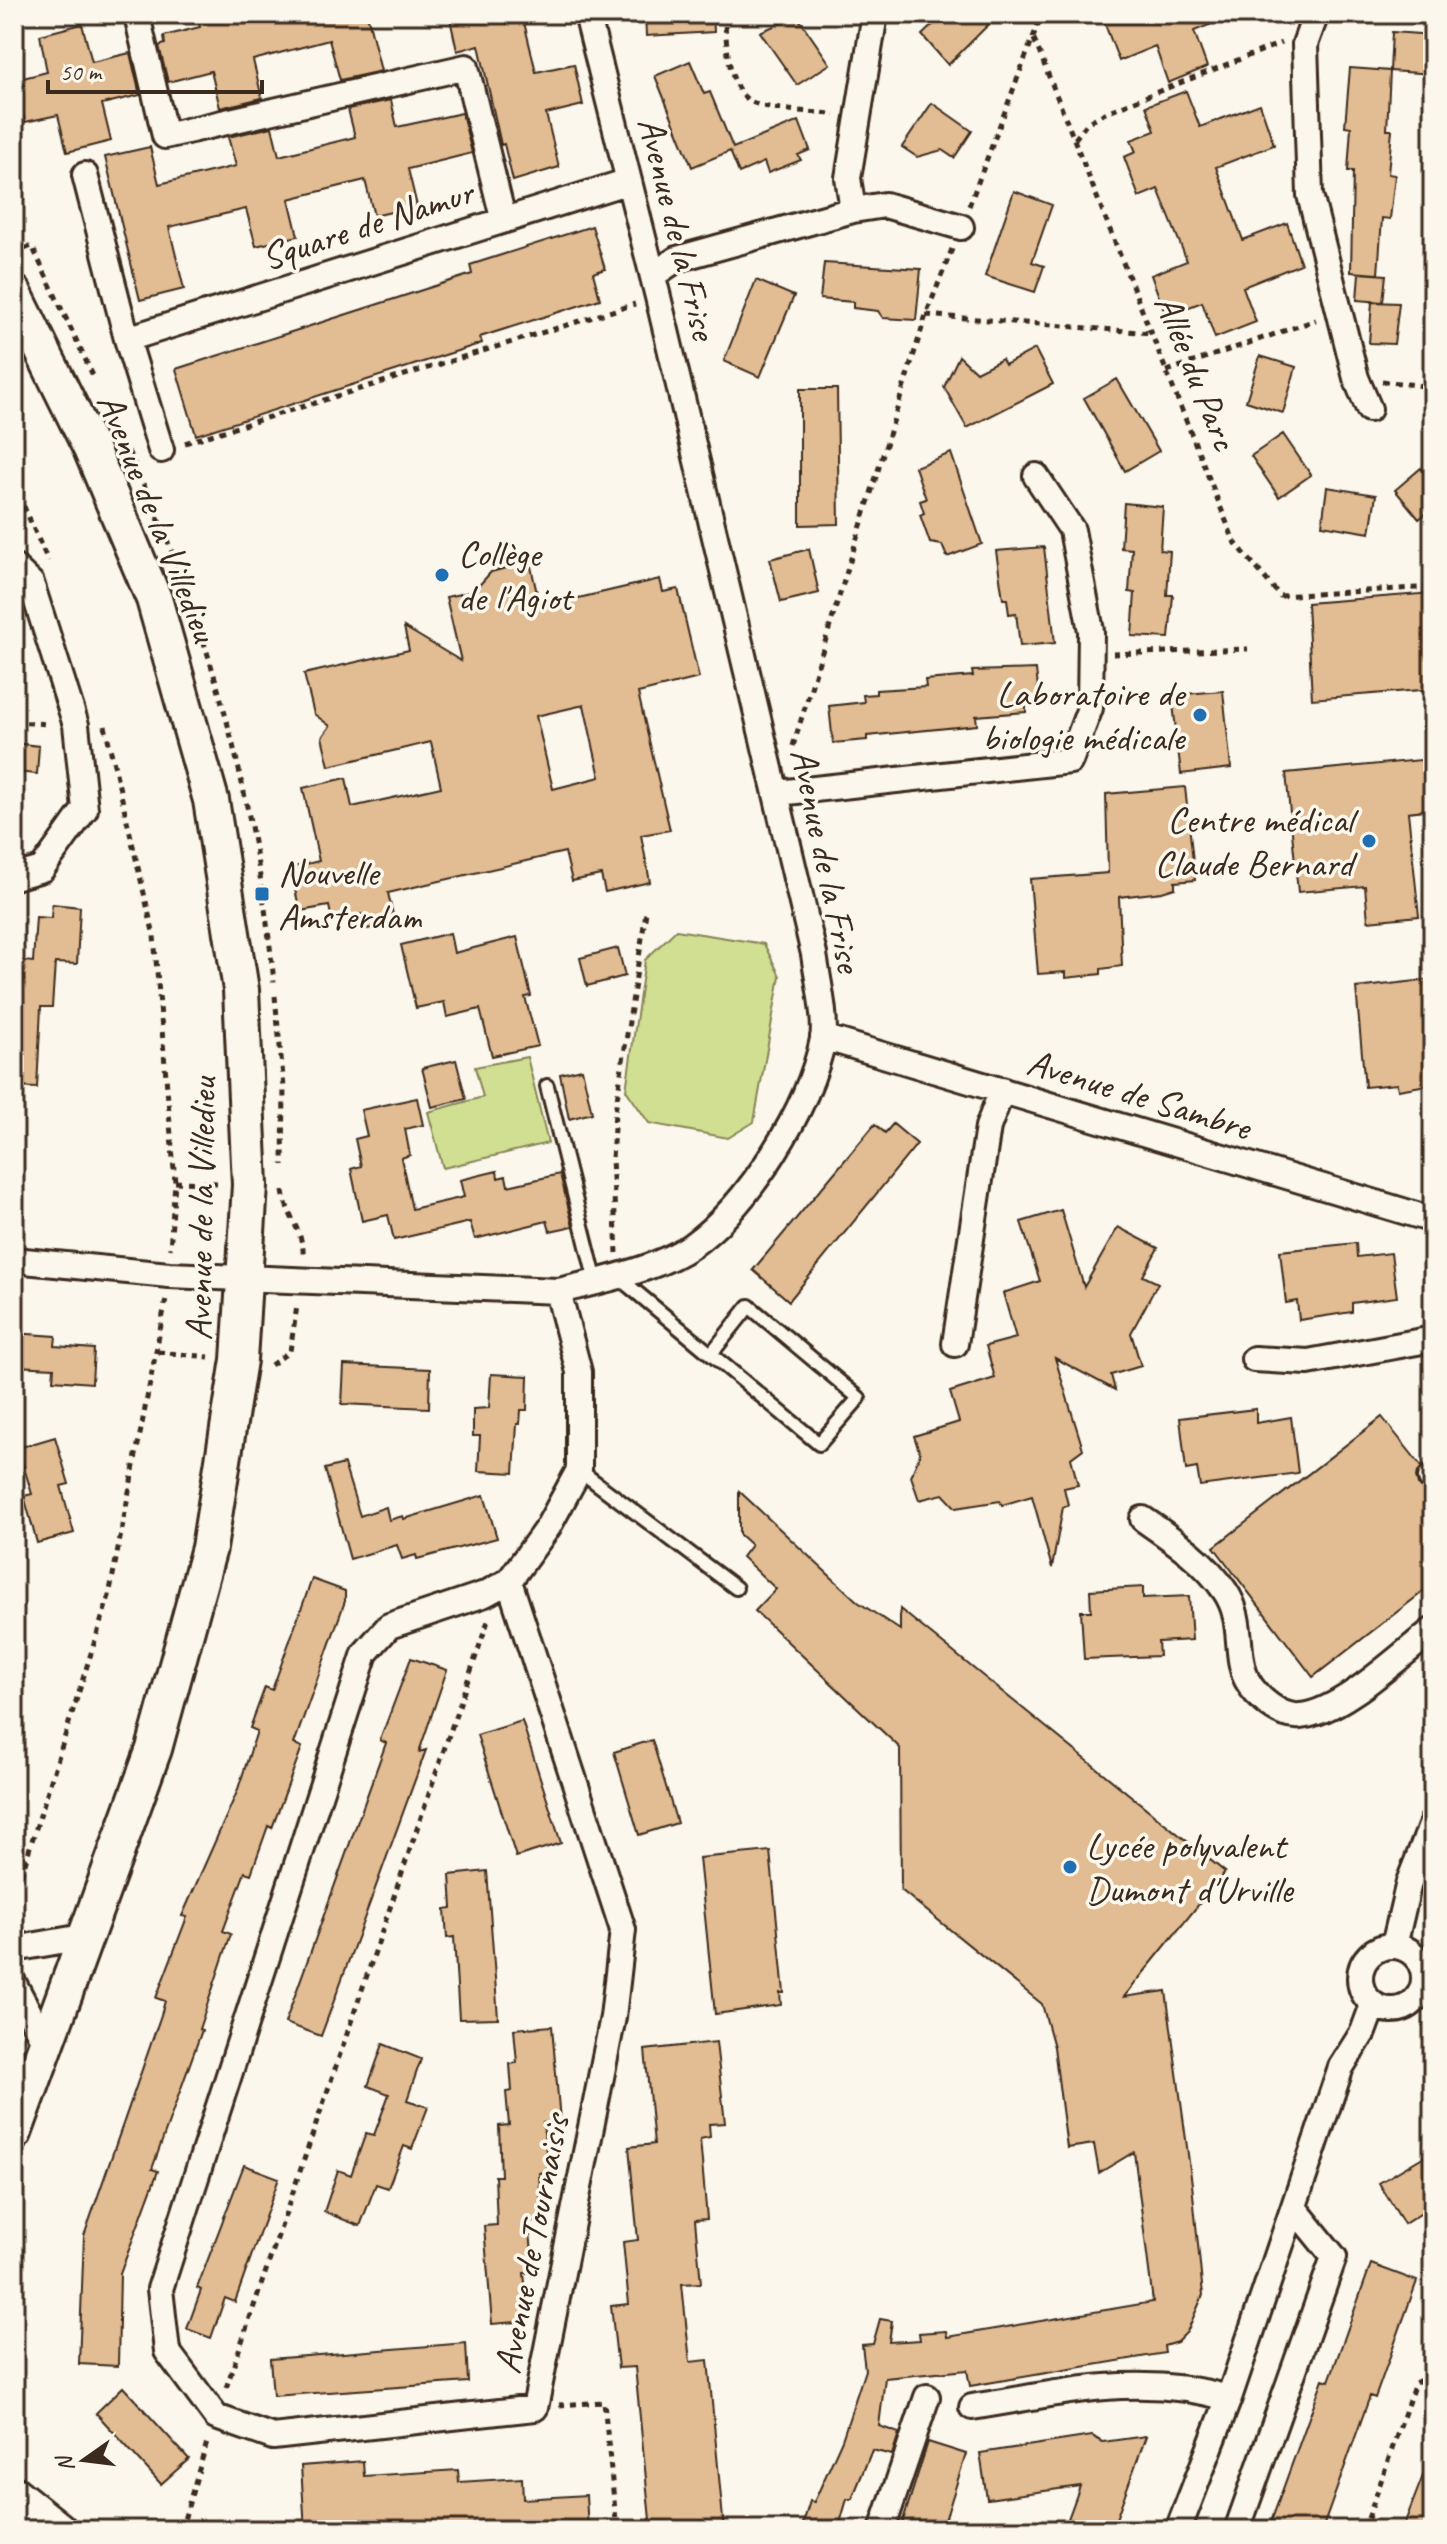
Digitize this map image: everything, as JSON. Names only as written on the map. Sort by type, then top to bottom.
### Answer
[{"type":"street","name":"Avenue de la Frise","points":[[14,1260],[169,1275],[371,1286],[558,1291],[607,1279],[689,1247],[741,1200],[778,1147],[798,1107],[823,1037],[814,954],[656,286],[587,14]]},
{"type":"street","points":[[853,210],[848,178],[855,120],[875,14]]},
{"type":"street","points":[[1316,14],[1305,44],[1310,195],[1356,378],[1369,409]]},
{"type":"street","points":[[139,24],[165,136],[466,67],[503,218]]},
{"type":"street","points":[[85,175],[127,339],[161,450]]},
{"type":"street","name":"Square de Namur","points":[[127,339],[503,218],[629,181]]},
{"type":"street","points":[[656,286],[677,259],[853,210],[885,205],[961,227]]},
{"type":"street","name":"Avenue de la Villedieu","points":[[14,293],[91,449],[154,599],[211,800],[241,990],[250,1185],[239,1360],[209,1548],[154,1749],[14,2133]]},
{"type":"street","points":[[778,793],[1070,761],[1090,708],[1091,631],[1072,530],[1036,476]]},
{"type":"street","points":[[14,567],[31,583],[76,725],[85,809],[42,869],[14,877]]},
{"type":"street","name":"Avenue de Sambre","points":[[823,1037],[1433,1220]]},
{"type":"street","points":[[955,1344],[988,1127],[1002,1090]]},
{"type":"street","points":[[216,2417],[167,2351],[160,2289],[365,1653],[389,1626],[485,1594],[512,1589],[579,1470],[579,1372],[558,1291]]},
{"type":"street","points":[[1254,1359],[1308,1362],[1433,1339]]},
{"type":"street","points":[[1143,1519],[1197,1557],[1227,1593],[1239,1624],[1246,1678],[1263,1703],[1298,1717],[1332,1707],[1433,1630]]},
{"type":"street","name":"Avenue de Tournaisis","points":[[216,2417],[273,2437],[535,2408],[613,2017],[623,1930],[512,1589]]},
{"type":"street","points":[[1394,1946],[1409,1882],[1433,1821]]},
{"type":"street","points":[[14,1949],[83,1937]]},
{"type":"street","points":[[1394,1946],[1411,1952],[1419,1960],[1428,1994],[1399,2010],[1383,2010],[1373,2005],[1361,1989],[1362,1967],[1373,1952],[1394,1946]]},
{"type":"street","points":[[14,1984],[45,2043]]},
{"type":"street","points":[[1178,2530],[1229,2398],[1341,2067],[1363,2032],[1373,2005]]},
{"type":"street","points":[[1237,2530],[1334,2257],[1295,2209]]},
{"type":"street","points":[[972,2407],[1131,2383],[1190,2387],[1229,2398]]},
{"type":"street","points":[[882,2530],[927,2397]]},
{"type":"street","points":[[14,2494],[59,2530]]},
{"type":"lane","points":[[547,1086],[607,1279],[711,1354],[819,1444],[859,1398],[749,1306],[711,1354]]},
{"type":"lane","points":[[579,1470],[736,1588]]},
{"type":"path","points":[[724,14],[729,55],[738,87],[751,102],[855,120]]},
{"type":"path","points":[[792,748],[926,315],[1042,14]]},
{"type":"path","name":"Allée du Parc","points":[[1034,39],[1234,541],[1280,596],[1433,587]]},
{"type":"path","points":[[1075,140],[1088,122],[1138,99],[1286,41],[1305,44]]},
{"type":"path","points":[[14,233],[21,244],[14,248]]},
{"type":"path","points":[[131,456],[161,450],[656,286]]},
{"type":"path","points":[[1166,371],[1340,312]]},
{"type":"path","points":[[926,315],[1151,333]]},
{"type":"path","points":[[1356,378],[1433,387]]},
{"type":"path","points":[[14,484],[38,530],[53,575]]},
{"type":"path","points":[[1090,654],[1248,649]]},
{"type":"path","points":[[14,1898],[109,1596],[158,1352],[169,1275],[175,1182],[154,936],[104,724]]},
{"type":"path","points":[[607,1279],[615,1112],[646,912]]},
{"type":"path","points":[[181,2530],[216,2417],[489,1618],[512,1589]]},
{"type":"path","points":[[1364,2530],[1415,2383],[1433,2374]]},
{"type":"path","points":[[535,2408],[604,2402],[617,2530]]},
{"type":"green space","points":[[676,930],[764,944],[780,976],[754,1122],[728,1138],[649,1123],[626,1090],[645,960]]},
{"type":"green space","points":[[527,1057],[548,1143],[443,1168],[428,1112],[483,1097],[475,1067]]},
{"type":"building","points":[[197,14],[367,14],[381,71],[340,80],[329,40],[253,60],[262,98],[220,108],[211,71],[168,82],[159,46],[165,44],[164,36],[200,27]]},
{"type":"building","points":[[449,14],[522,14],[536,72],[574,64],[583,105],[546,114],[559,167],[513,181],[504,144],[501,145],[479,45],[457,51]]},
{"type":"building","points":[[645,14],[713,14],[714,32],[646,36]]},
{"type":"building","points":[[944,14],[999,14],[948,65],[922,35]]},
{"type":"building","points":[[1116,14],[1234,15],[1194,31],[1207,67],[1168,83],[1155,46],[1119,61],[1103,19]]},
{"type":"building","points":[[797,16],[830,64],[797,85],[760,32]]},
{"type":"building","points":[[82,24],[92,62],[130,53],[140,95],[102,104],[111,141],[67,152],[58,115],[25,122],[15,80],[47,72],[40,35]]},
{"type":"building","points":[[1392,32],[1433,35],[1433,74],[1390,71]]},
{"type":"building","points":[[690,61],[704,94],[710,92],[733,148],[799,121],[810,150],[798,155],[801,160],[768,173],[764,162],[739,173],[730,151],[692,167],[655,76]]},
{"type":"building","points":[[1350,68],[1390,71],[1387,130],[1392,130],[1388,174],[1395,175],[1390,219],[1382,218],[1378,274],[1351,272],[1353,171],[1348,171],[1351,127],[1345,126]]},
{"type":"building","points":[[1186,91],[1200,127],[1260,104],[1274,145],[1216,167],[1243,240],[1287,223],[1301,264],[1243,287],[1256,322],[1215,338],[1202,302],[1166,316],[1151,275],[1187,261],[1158,189],[1139,197],[1124,157],[1136,152],[1131,140],[1155,131],[1146,106]]},
{"type":"building","points":[[391,100],[397,127],[462,113],[472,153],[408,169],[417,206],[374,216],[365,180],[289,199],[298,236],[256,246],[246,209],[169,227],[184,289],[140,300],[105,157],[150,147],[159,184],[236,166],[228,137],[272,127],[279,156],[355,137],[348,109]]},
{"type":"building","points":[[932,103],[972,131],[954,158],[942,150],[917,157],[902,147]]},
{"type":"building","points":[[1014,191],[1052,205],[1032,262],[1044,266],[1035,292],[985,276]]},
{"type":"building","points":[[592,226],[605,269],[593,273],[600,299],[480,337],[482,343],[196,435],[176,369],[472,274],[470,265]]},
{"type":"building","points":[[824,263],[921,269],[916,320],[883,318],[878,311],[853,308],[853,302],[820,299]]},
{"type":"building","points":[[1359,273],[1386,275],[1383,302],[1357,300]]},
{"type":"building","points":[[756,280],[794,296],[760,377],[724,361]]},
{"type":"building","points":[[1372,302],[1399,303],[1394,344],[1369,343]]},
{"type":"building","points":[[1035,349],[1053,384],[967,428],[944,387],[959,356],[976,372],[1002,359],[1005,365]]},
{"type":"building","points":[[1260,356],[1296,367],[1283,413],[1246,401]]},
{"type":"building","points":[[1117,379],[1159,451],[1125,471],[1084,398]]},
{"type":"building","points":[[800,389],[837,389],[839,524],[800,525]]},
{"type":"building","points":[[1283,434],[1311,475],[1279,497],[1251,456]]},
{"type":"building","points":[[951,453],[982,544],[947,557],[942,545],[930,543],[920,515],[924,513],[920,501],[926,499],[915,467]]},
{"type":"building","points":[[1421,468],[1433,481],[1433,508],[1419,519],[1395,490]]},
{"type":"building","points":[[1327,487],[1376,495],[1370,533],[1322,525]]},
{"type":"building","points":[[1124,503],[1163,507],[1160,550],[1170,551],[1167,595],[1173,595],[1169,638],[1132,636],[1135,593],[1129,592],[1132,549],[1121,548]]},
{"type":"building","points":[[1044,547],[1055,643],[1020,646],[1016,613],[1009,614],[1007,599],[1003,599],[996,551]]},
{"type":"building","points":[[809,549],[819,593],[781,602],[770,559]]},
{"type":"building","points":[[530,562],[540,607],[660,579],[663,592],[678,589],[699,678],[638,693],[670,830],[641,835],[650,882],[605,892],[601,875],[572,881],[565,852],[388,893],[395,923],[367,929],[364,914],[332,920],[329,906],[300,911],[290,868],[319,861],[303,788],[346,778],[352,807],[441,787],[431,742],[329,766],[322,737],[330,726],[314,714],[304,674],[409,650],[404,627],[461,661],[446,597],[474,591],[491,572]],"holes":[[[584,705],[600,777],[553,789],[536,716]]]},
{"type":"building","points":[[1433,593],[1433,689],[1312,699],[1307,603]]},
{"type":"building","points":[[1036,669],[1039,698],[1026,699],[1026,712],[976,716],[977,725],[867,736],[867,740],[833,743],[829,706],[864,702],[863,695],[876,694],[876,690],[926,687],[925,680],[973,676],[972,671]]},
{"type":"building","name":"Laboratoire de biologie médicale","points":[[1223,691],[1231,768],[1181,774],[1172,695]]},
{"type":"building","points":[[14,743],[39,746],[37,774],[14,772]]},
{"type":"building","name":"Centre médical Claude Bernard","points":[[1431,759],[1433,809],[1408,812],[1419,916],[1368,921],[1365,886],[1298,892],[1286,773]]},
{"type":"building","points":[[1185,787],[1195,880],[1175,882],[1175,888],[1162,892],[1119,897],[1122,966],[1101,969],[1101,974],[1066,978],[1066,972],[1038,974],[1030,879],[1108,873],[1106,794]]},
{"type":"building","points":[[52,904],[80,907],[77,964],[55,963],[52,1007],[41,1007],[37,1088],[14,1087],[14,960],[33,962],[36,917],[51,918]]},
{"type":"building","points":[[450,933],[454,953],[517,937],[531,996],[525,997],[538,1046],[492,1056],[480,1009],[447,1017],[444,1002],[416,1008],[401,945]]},
{"type":"building","points":[[618,948],[625,976],[587,986],[580,958]]},
{"type":"building","points":[[1433,979],[1433,1084],[1398,1090],[1397,1084],[1365,1087],[1356,988]]},
{"type":"building","points":[[456,1060],[466,1099],[432,1107],[422,1068]]},
{"type":"building","points":[[582,1069],[592,1113],[569,1119],[560,1074]]},
{"type":"building","points":[[417,1098],[423,1125],[405,1129],[410,1155],[401,1158],[412,1209],[464,1197],[460,1180],[497,1171],[498,1178],[506,1176],[508,1186],[560,1174],[573,1226],[550,1231],[547,1221],[475,1239],[470,1222],[394,1240],[388,1215],[362,1221],[351,1169],[361,1166],[355,1139],[367,1136],[361,1110]]},
{"type":"building","points":[[875,1124],[885,1133],[893,1124],[917,1144],[789,1301],[753,1270]]},
{"type":"building","points":[[1061,1210],[1084,1287],[1118,1227],[1158,1248],[1143,1276],[1158,1283],[1131,1333],[1141,1366],[1111,1375],[1115,1390],[1055,1358],[1083,1449],[1071,1458],[1078,1485],[1064,1488],[1068,1505],[1063,1507],[1052,1568],[1032,1496],[1002,1505],[1000,1501],[956,1508],[943,1494],[919,1500],[911,1476],[920,1454],[914,1436],[959,1422],[950,1392],[995,1378],[986,1346],[1016,1338],[1003,1293],[1040,1281],[1021,1222]]},
{"type":"building","points":[[1356,1243],[1357,1257],[1391,1253],[1397,1297],[1352,1303],[1352,1312],[1299,1320],[1297,1301],[1286,1303],[1280,1251]]},
{"type":"building","points":[[14,1333],[56,1336],[55,1346],[94,1349],[92,1383],[53,1380],[54,1368],[15,1366]]},
{"type":"building","points":[[344,1365],[430,1369],[429,1408],[342,1404]]},
{"type":"building","points":[[491,1374],[528,1376],[527,1410],[521,1410],[520,1424],[517,1424],[514,1473],[478,1471],[480,1436],[473,1436],[473,1409],[489,1408]]},
{"type":"building","points":[[1256,1409],[1256,1423],[1291,1417],[1298,1473],[1200,1486],[1197,1468],[1186,1470],[1180,1418]]},
{"type":"building","points":[[1382,1417],[1422,1467],[1416,1476],[1418,1485],[1433,1492],[1433,1584],[1313,1677],[1214,1547]]},
{"type":"building","points":[[55,1437],[69,1484],[61,1486],[74,1533],[37,1543],[24,1496],[32,1494],[18,1448]]},
{"type":"building","points":[[344,1464],[360,1516],[386,1507],[389,1520],[403,1516],[404,1519],[484,1495],[497,1538],[417,1559],[416,1555],[402,1559],[397,1545],[350,1559],[325,1469]]},
{"type":"building","points":[[739,1491],[858,1602],[900,1630],[900,1609],[1225,1872],[1124,1997],[1166,1991],[1192,2184],[1203,2295],[1187,2332],[1177,2342],[1164,2346],[1165,2353],[970,2386],[967,2370],[885,2378],[879,2426],[899,2433],[892,2455],[872,2450],[852,2499],[847,2499],[838,2530],[801,2530],[810,2501],[814,2502],[842,2440],[865,2370],[862,2345],[873,2344],[880,2319],[892,2321],[889,2342],[920,2340],[919,2333],[946,2331],[947,2337],[1153,2302],[1134,2152],[1099,2173],[1094,2144],[1067,2148],[1054,2047],[1042,2004],[901,1890],[900,1748],[755,1611],[776,1589],[742,1557],[751,1545],[739,1534]]},
{"type":"building","points":[[312,1579],[345,1591],[345,1601],[294,1744],[302,1747],[272,1828],[268,1826],[251,1874],[245,1872],[223,1931],[231,1934],[199,2029],[202,2030],[152,2169],[158,2171],[120,2274],[118,2366],[79,2364],[84,2236],[161,2015],[165,2001],[156,1998],[187,1917],[182,1916],[237,1792],[257,1731],[250,1728],[265,1687],[272,1690]]},
{"type":"building","points":[[1143,1587],[1143,1598],[1189,1596],[1192,1640],[1158,1642],[1159,1656],[1084,1659],[1081,1611],[1091,1611],[1090,1590]]},
{"type":"building","points":[[411,1658],[447,1670],[419,1752],[426,1750],[321,2036],[285,2023],[386,1743],[380,1740]]},
{"type":"building","points":[[522,1721],[561,1843],[516,1857],[477,1735]]},
{"type":"building","points":[[652,1740],[677,1823],[639,1835],[614,1752]]},
{"type":"building","points":[[770,1851],[784,1993],[780,1993],[781,2005],[715,2014],[699,1858]]},
{"type":"building","points":[[487,1871],[498,2018],[459,2019],[454,1937],[447,1938],[445,1909],[452,1908],[450,1875]]},
{"type":"building","points":[[552,2026],[560,2121],[543,2123],[548,2172],[539,2173],[542,2221],[529,2222],[534,2273],[524,2273],[529,2321],[492,2324],[484,2226],[497,2225],[495,2176],[501,2176],[499,2126],[509,2125],[506,2092],[512,2091],[510,2064],[517,2063],[514,2029]]},
{"type":"building","points":[[716,2042],[725,2123],[709,2124],[710,2137],[700,2139],[707,2219],[695,2220],[701,2283],[682,2284],[690,2362],[708,2360],[724,2530],[651,2530],[635,2367],[618,2368],[611,2306],[629,2304],[623,2242],[638,2240],[629,2147],[654,2144],[645,2050]]},
{"type":"building","points":[[383,2044],[421,2059],[407,2100],[428,2107],[412,2149],[404,2146],[388,2188],[376,2184],[360,2226],[324,2212],[338,2170],[351,2175],[366,2133],[374,2135],[389,2094],[368,2086]]},
{"type":"building","points":[[1433,2151],[1433,2206],[1404,2224],[1379,2183]]},
{"type":"building","points":[[244,2165],[279,2178],[235,2302],[225,2298],[211,2338],[187,2329],[201,2290],[197,2288]]},
{"type":"building","points":[[1371,2264],[1417,2281],[1375,2398],[1370,2396],[1322,2530],[1268,2530],[1323,2379],[1329,2381]]},
{"type":"building","points":[[466,2343],[468,2382],[273,2396],[270,2359]]},
{"type":"building","points":[[123,2387],[189,2459],[161,2484],[96,2413]]},
{"type":"building","points":[[1092,2436],[1103,2442],[1146,2436],[1112,2530],[1064,2530],[1080,2486],[987,2499],[980,2453]]},
{"type":"building","points":[[928,2442],[966,2454],[942,2530],[900,2530]]},
{"type":"building","points":[[1431,2455],[1433,2530],[1402,2530]]},
{"type":"building","points":[[363,2461],[364,2476],[458,2470],[459,2482],[522,2478],[523,2499],[586,2495],[588,2530],[305,2530],[301,2466]]},
{"type":"place","name":"Collège de l'Agiot","points":[[442,575]]},
{"type":"place","name":"Laboratoire de biologie médicale","points":[[1200,715]]},
{"type":"place","name":"Centre médical Claude Bernard","points":[[1369,841]]},
{"type":"place","name":"Nouvelle Amsterdam","points":[[262,894]]},
{"type":"place","name":"Lycée polyvalent Dumont d'Urville","points":[[1070,1867]]}]
